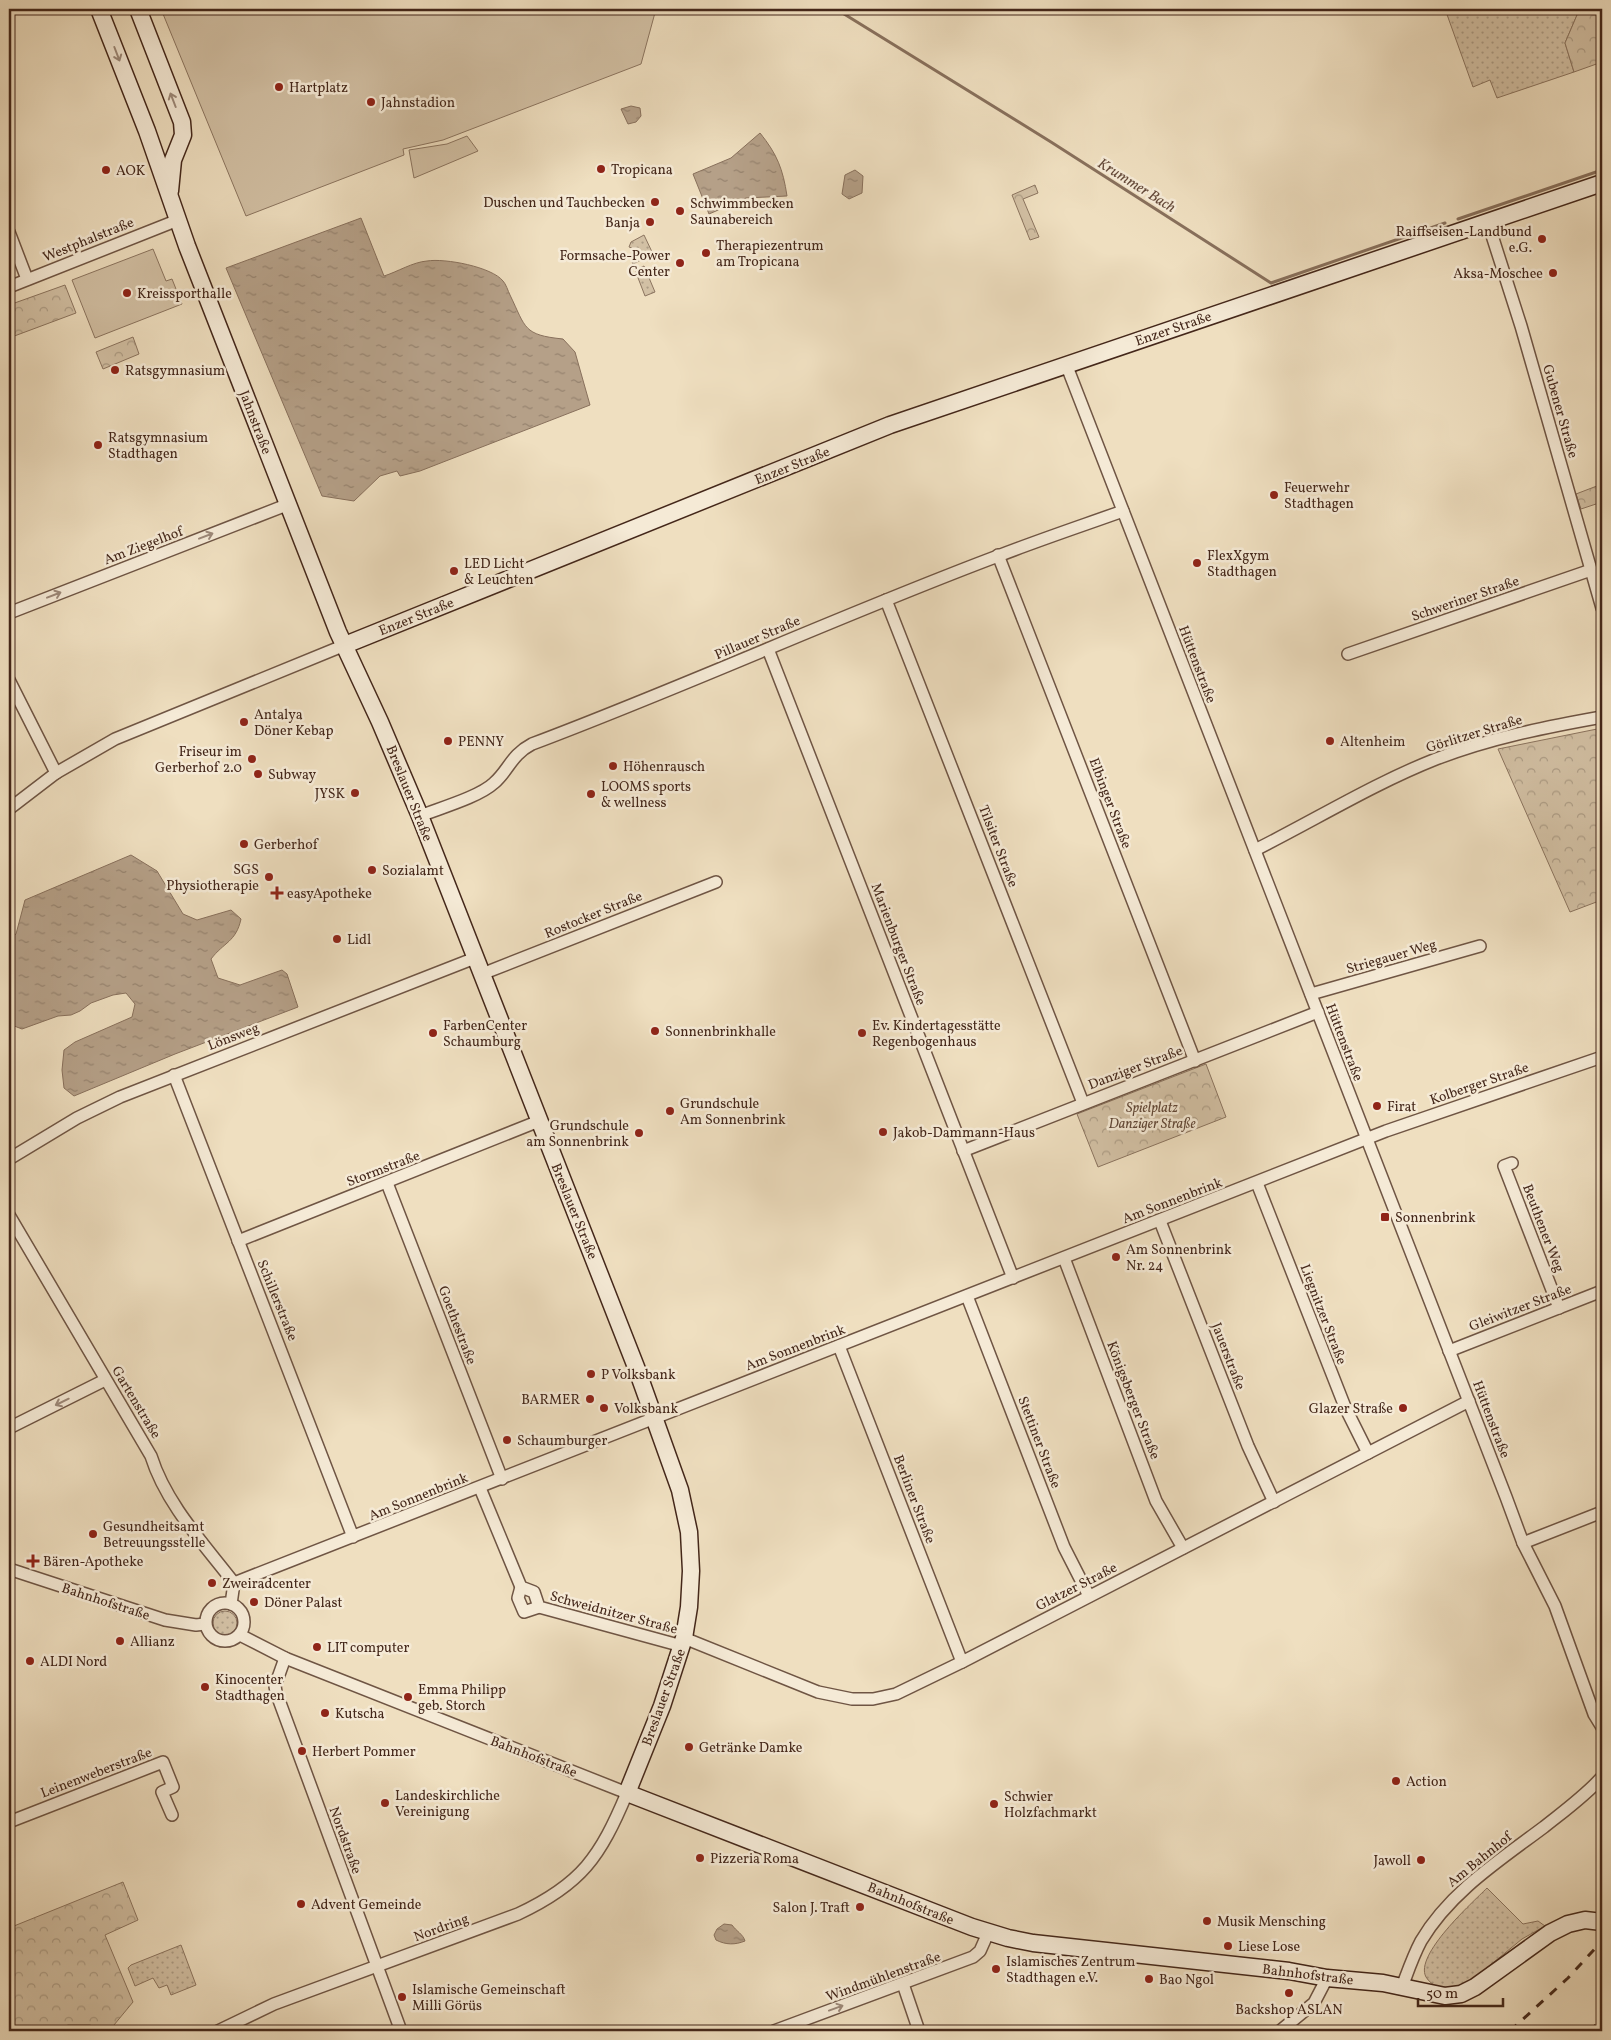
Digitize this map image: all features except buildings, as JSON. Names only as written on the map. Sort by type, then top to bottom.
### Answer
[{"type":"main road","name":"Jahnstraße","points":[[99,9],[152,146],[178,220],[344,645]]},
{"type":"main road","name":"Jahnstraße","points":[[138,9],[182,122],[183,135],[173,160],[170,198]]},
{"type":"main road","points":[[152,146],[160,151],[170,151],[179,146]]},
{"type":"main road","name":"Enzer Straße","points":[[344,645],[890,426],[1066,364],[1602,183]]},
{"type":"main road","name":"Breslauer Straße","points":[[344,645],[380,722],[420,816],[656,1418],[680,1490],[689,1532],[691,1571],[689,1607],[683,1642],[662,1706],[627,1792]]},
{"type":"main road","name":"Bahnhofstraße","points":[[627,1792],[988,1933],[1033,1943],[1383,1983],[1445,1996],[1461,1994],[1475,1987],[1550,1933],[1568,1924],[1585,1920],[1602,1922]]},
{"type":"street","name":"Westphalstraße","points":[[9,286],[178,220]]},
{"type":"street","name":"Gubener Straße","points":[[1488,223],[1521,326],[1602,608]]},
{"type":"street","points":[[9,232],[27,279]]},
{"type":"street","name":"Hüttenstraße","points":[[1066,364],[1523,1543],[1555,1606],[1594,1714],[1602,1727]]},
{"type":"street","name":"Am Ziegelhof","points":[[9,613],[288,504]]},
{"type":"street","name":"Pillauer Straße","points":[[420,816],[482,791],[495,783],[513,758],[532,744],[652,698],[998,555],[1123,511]]},
{"type":"street","name":"Elbinger Straße","points":[[998,555],[1195,1061]]},
{"type":"street","name":"Schweriner Straße","points":[[1348,654],[1591,570]]},
{"type":"street","name":"Tilsiter Straße","points":[[886,600],[1083,1103]]},
{"type":"street","name":"Enzer Straße","points":[[9,809],[56,773],[115,739],[344,645]]},
{"type":"street","name":"Marienburger Straße","points":[[768,649],[1013,1278]]},
{"type":"street","points":[[9,680],[56,773]]},
{"type":"street","name":"Görlitzer Straße","points":[[1255,850],[1387,781],[1436,759],[1511,735],[1602,717]]},
{"type":"street","name":"Rostocker Straße","points":[[482,974],[716,882]]},
{"type":"street","name":"Striegauer Weg","points":[[1311,994],[1396,972],[1480,946]]},
{"type":"street","name":"Lönsweg","points":[[9,1159],[77,1118],[174,1074],[475,958]]},
{"type":"street","name":"Danziger Straße","points":[[963,1151],[1318,1012]]},
{"type":"street","name":"Kolberger Straße","points":[[1367,1139],[1602,1057]]},
{"type":"street","name":"Schillerstraße","points":[[174,1074],[353,1537]]},
{"type":"street","name":"Stormstraße","points":[[238,1241],[539,1122]]},
{"type":"street","name":"Am Sonnenbrink","points":[[234,1583],[1367,1139]]},
{"type":"street","name":"Beuthener Weg","points":[[1512,1163],[1504,1166],[1559,1308]]},
{"type":"street","name":"Goethestraße","points":[[387,1183],[502,1479]]},
{"type":"street","name":"Liegnitzer Straße","points":[[1257,1183],[1344,1407],[1368,1453]]},
{"type":"street","name":"Gartenstraße","points":[[9,1215],[151,1456],[156,1471],[177,1507],[234,1583]]},
{"type":"street","name":"Jauerstraße","points":[[1160,1220],[1248,1446],[1274,1502]]},
{"type":"street","name":"Königsberger Straße","points":[[1064,1258],[1156,1501],[1183,1548]]},
{"type":"street","name":"Gleiwitzer Straße","points":[[1449,1351],[1602,1291]]},
{"type":"street","name":"Stettiner Straße","points":[[967,1296],[1064,1547],[1089,1596]]},
{"type":"street","name":"Berliner Straße","points":[[840,1346],[962,1662]]},
{"type":"street","points":[[9,1428],[105,1380]]},
{"type":"street","name":"Glatzer Straße","points":[[683,1642],[818,1692],[852,1699],[873,1699],[896,1694],[962,1662],[1469,1401]]},
{"type":"street","name":"Schweidnitzer Straße","points":[[480,1488],[521,1587],[518,1598],[524,1612],[539,1607],[683,1642]]},
{"type":"street","points":[[1523,1543],[1602,1512]]},
{"type":"street","name":"Bahnhofstraße","points":[[9,1569],[165,1620],[196,1626],[205,1624]]},
{"type":"street","points":[[231,1604],[234,1583]]},
{"type":"street","name":"Schweidnitzer Straße","points":[[521,1587],[534,1592],[539,1607]]},
{"type":"street","points":[[225,1603],[231,1604],[237,1607],[244,1617],[243,1629],[235,1639],[222,1642],[211,1636],[205,1624],[208,1612],[212,1607],[225,1603]]},
{"type":"street","name":"Bahnhofstraße","points":[[240,1635],[285,1658],[627,1792]]},
{"type":"street","name":"Nordstraße","points":[[285,1658],[276,1686],[276,1692],[401,2031]]},
{"type":"street","name":"Leinenweberstraße","points":[[9,1822],[163,1762],[173,1787],[162,1792],[172,1815]]},
{"type":"street","name":"Am Bahnhof","points":[[1402,1987],[1421,1942],[1435,1920],[1454,1898],[1478,1877],[1581,1798],[1602,1777]]},
{"type":"street","name":"Nordring","points":[[218,2031],[274,2004],[518,1914],[541,1903],[563,1890],[593,1860],[607,1837],[627,1792]]},
{"type":"street","name":"Windmühlenstraße","points":[[774,2031],[974,1958],[980,1952],[988,1933]]},
{"type":"street","points":[[1280,2031],[1314,2003],[1327,1978]]},
{"type":"street","points":[[903,1984],[919,2031]]},
{"type":"green space","name":"Jahnstadion","points":[[161,9],[656,9],[641,64],[443,140],[403,149],[404,155],[246,216]]},
{"type":"green space","points":[[1445,9],[1577,9],[1577,15],[1565,43],[1574,72],[1497,98],[1490,80],[1473,87]]},
{"type":"green space","points":[[1577,9],[1602,9],[1602,62],[1574,72],[1565,43],[1577,15]]},
{"type":"green space","points":[[467,136],[478,151],[414,178],[409,150],[447,144]]},
{"type":"green space","points":[[1035,185],[1038,193],[1023,199],[1039,237],[1030,240],[1012,195]]},
{"type":"green space","points":[[644,235],[653,254],[633,264],[630,257],[632,256],[632,248],[629,247],[631,242]]},
{"type":"green space","name":"Kreissporthalle","points":[[153,249],[166,281],[172,279],[182,304],[95,338],[72,280]]},
{"type":"green space","points":[[644,266],[655,292],[645,296],[635,270]]},
{"type":"green space","points":[[65,285],[76,313],[9,338],[9,305]]},
{"type":"green space","points":[[133,337],[139,354],[103,369],[96,352]]},
{"type":"green space","points":[[1602,484],[1602,502],[1581,509],[1576,494]]},
{"type":"green space","points":[[1602,728],[1602,908],[1599,901],[1570,912],[1498,749]]},
{"type":"green space","name":"Spielplatz Danziger Straße","points":[[1206,1064],[1226,1117],[1098,1167],[1077,1114]]},
{"type":"green space","points":[[225,1611],[234,1614],[237,1623],[234,1632],[225,1635],[216,1632],[213,1623],[216,1614]]},
{"type":"green space","points":[[123,1882],[138,1920],[105,1935],[133,2002],[109,2031],[103,2031],[90,2025],[68,2025],[54,2031],[9,2031],[9,1928]]},
{"type":"green space","points":[[1487,1888],[1523,1924],[1538,1921],[1545,1926],[1522,1939],[1477,1976],[1464,1984],[1448,1988],[1437,1988],[1426,1977],[1425,1967],[1428,1956],[1446,1930]]},
{"type":"green space","points":[[181,1945],[196,1985],[171,1995],[167,1985],[159,1988],[153,1978],[135,1986],[128,1968],[131,1965]]},
{"type":"water","points":[[631,106],[640,108],[641,116],[636,122],[628,124],[621,109]]},
{"type":"water","points":[[760,133],[778,162],[787,196],[746,198],[709,214],[693,174],[731,158]]},
{"type":"water","points":[[855,170],[863,176],[862,193],[849,199],[842,194],[845,175]]},
{"type":"water","points":[[361,218],[384,276],[416,263],[435,260],[468,265],[497,276],[505,284],[519,315],[528,328],[540,335],[563,339],[575,352],[590,405],[420,471],[400,476],[397,471],[380,476],[354,501],[322,496],[226,268]]},
{"type":"water","points":[[131,855],[157,871],[183,914],[197,920],[231,910],[241,919],[233,937],[211,959],[218,978],[240,985],[282,970],[287,974],[298,1007],[175,1054],[74,1096],[64,1088],[62,1070],[64,1050],[75,1042],[132,1017],[135,1004],[126,993],[113,995],[91,1003],[71,1015],[58,1016],[22,1029],[9,1024],[9,940],[16,934],[25,900]]},
{"type":"water","points":[[724,1924],[732,1925],[743,1936],[745,1941],[730,1944],[716,1940],[714,1935],[717,1929]]},
{"type":"waterway","name":"Krummer Bach","points":[[836,9],[1051,142],[1271,283],[1445,223]]},
{"type":"waterway","name":"Krummer Bach","points":[[1458,219],[1602,170]]},
{"type":"railway","points":[[1510,2031],[1568,1978],[1602,1941]]},
{"type":"railway","points":[[1589,2031],[1602,2020]]},
{"type":"place","name":"Hartplatz","points":[[279,87]]},
{"type":"place","name":"Jahnstadion","points":[[371,102]]},
{"type":"place","name":"Tropicana","points":[[601,169]]},
{"type":"place","name":"AOK","points":[[106,170]]},
{"type":"place","name":"Duschen und Tauchbecken","points":[[655,202]]},
{"type":"place","name":"Schwimmbecken Saunabereich","points":[[680,211]]},
{"type":"place","name":"Banja","points":[[650,222]]},
{"type":"place","name":"Raiffseisen-Landbund e.G.","points":[[1542,239]]},
{"type":"place","name":"Therapiezentrum am Tropicana","points":[[706,253]]},
{"type":"place","name":"Formsache-Power Center","points":[[680,263]]},
{"type":"place","name":"Aksa-Moschee","points":[[1553,273]]},
{"type":"place","name":"Kreissporthalle","points":[[127,293]]},
{"type":"place","name":"Ratsgymnasium","points":[[115,370]]},
{"type":"place","name":"Ratsgymnasium Stadthagen","points":[[98,445]]},
{"type":"place","name":"Feuerwehr Stadthagen","points":[[1274,495]]},
{"type":"place","name":"FlexXgym Stadthagen","points":[[1197,563]]},
{"type":"place","name":"LED Licht & Leuchten","points":[[454,571]]},
{"type":"place","name":"Antalya Döner Kebap","points":[[244,722]]},
{"type":"place","name":"PENNY","points":[[448,741]]},
{"type":"place","name":"Altenheim","points":[[1330,741]]},
{"type":"place","name":"Friseur im Gerberhof 2.0","points":[[252,759]]},
{"type":"place","name":"Höhenrausch","points":[[613,766]]},
{"type":"place","name":"Subway","points":[[258,774]]},
{"type":"place","name":"JYSK","points":[[355,793]]},
{"type":"place","name":"LOOMS sports & wellness","points":[[591,794]]},
{"type":"place","name":"Gerberhof","points":[[244,844]]},
{"type":"place","name":"Sozialamt","points":[[372,870]]},
{"type":"place","name":"SGS Physiotherapie","points":[[269,877]]},
{"type":"place","name":"easyApotheke","points":[[277,893]]},
{"type":"place","name":"Lidl","points":[[337,939]]},
{"type":"place","name":"Sonnenbrinkhalle","points":[[655,1031]]},
{"type":"place","name":"FarbenCenter Schaumburg","points":[[433,1033]]},
{"type":"place","name":"Ev. Kindertagesstätte Regenbogenhaus","points":[[862,1033]]},
{"type":"place","name":"Firat","points":[[1377,1106]]},
{"type":"place","name":"Grundschule Am Sonnenbrink","points":[[670,1111]]},
{"type":"place","name":"Jakob-Dammann-Haus","points":[[883,1132]]},
{"type":"place","name":"Grundschule am Sonnenbrink","points":[[639,1133]]},
{"type":"place","name":"Sonnenbrink","points":[[1385,1217]]},
{"type":"place","name":"Am Sonnenbrink Nr. 24","points":[[1116,1257]]},
{"type":"place","name":"P Volksbank","points":[[591,1374]]},
{"type":"place","name":"BARMER","points":[[590,1399]]},
{"type":"place","name":"Volksbank","points":[[604,1408]]},
{"type":"place","name":"Glazer Straße","points":[[1403,1408]]},
{"type":"place","name":"Schaumburger","points":[[507,1440]]},
{"type":"place","name":"Gesundheitsamt Betreuungsstelle","points":[[93,1534]]},
{"type":"place","name":"Bären-Apotheke","points":[[33,1561]]},
{"type":"place","name":"Zweiradcenter","points":[[212,1583]]},
{"type":"place","name":"Döner Palast","points":[[254,1602]]},
{"type":"place","name":"Allianz","points":[[120,1641]]},
{"type":"place","name":"LIT computer","points":[[317,1647]]},
{"type":"place","name":"ALDI Nord","points":[[30,1661]]},
{"type":"place","name":"Kinocenter Stadthagen","points":[[205,1687]]},
{"type":"place","name":"Emma Philipp geb. Storch","points":[[408,1697]]},
{"type":"place","name":"Kutscha","points":[[325,1713]]},
{"type":"place","name":"Getränke Damke","points":[[689,1747]]},
{"type":"place","name":"Herbert Pommer","points":[[302,1751]]},
{"type":"place","name":"Action","points":[[1396,1781]]},
{"type":"place","name":"Landeskirchliche Vereinigung","points":[[385,1803]]},
{"type":"place","name":"Schwier Holzfachmarkt","points":[[994,1804]]},
{"type":"place","name":"Pizzeria Roma","points":[[700,1858]]},
{"type":"place","name":"Jawoll","points":[[1421,1860]]},
{"type":"place","name":"Advent Gemeinde","points":[[301,1904]]},
{"type":"place","name":"Salon J. Traft","points":[[860,1907]]},
{"type":"place","name":"Musik Mensching","points":[[1207,1921]]},
{"type":"place","name":"Liese Lose","points":[[1228,1946]]},
{"type":"place","name":"Islamisches Zentrum Stadthagen e.V.","points":[[996,1969]]},
{"type":"place","name":"Bao Ngol","points":[[1149,1979]]},
{"type":"place","name":"Backshop ASLAN","points":[[1289,1993]]},
{"type":"place","name":"Islamische Gemeinschaft Milli Görüs","points":[[402,1997]]}]
